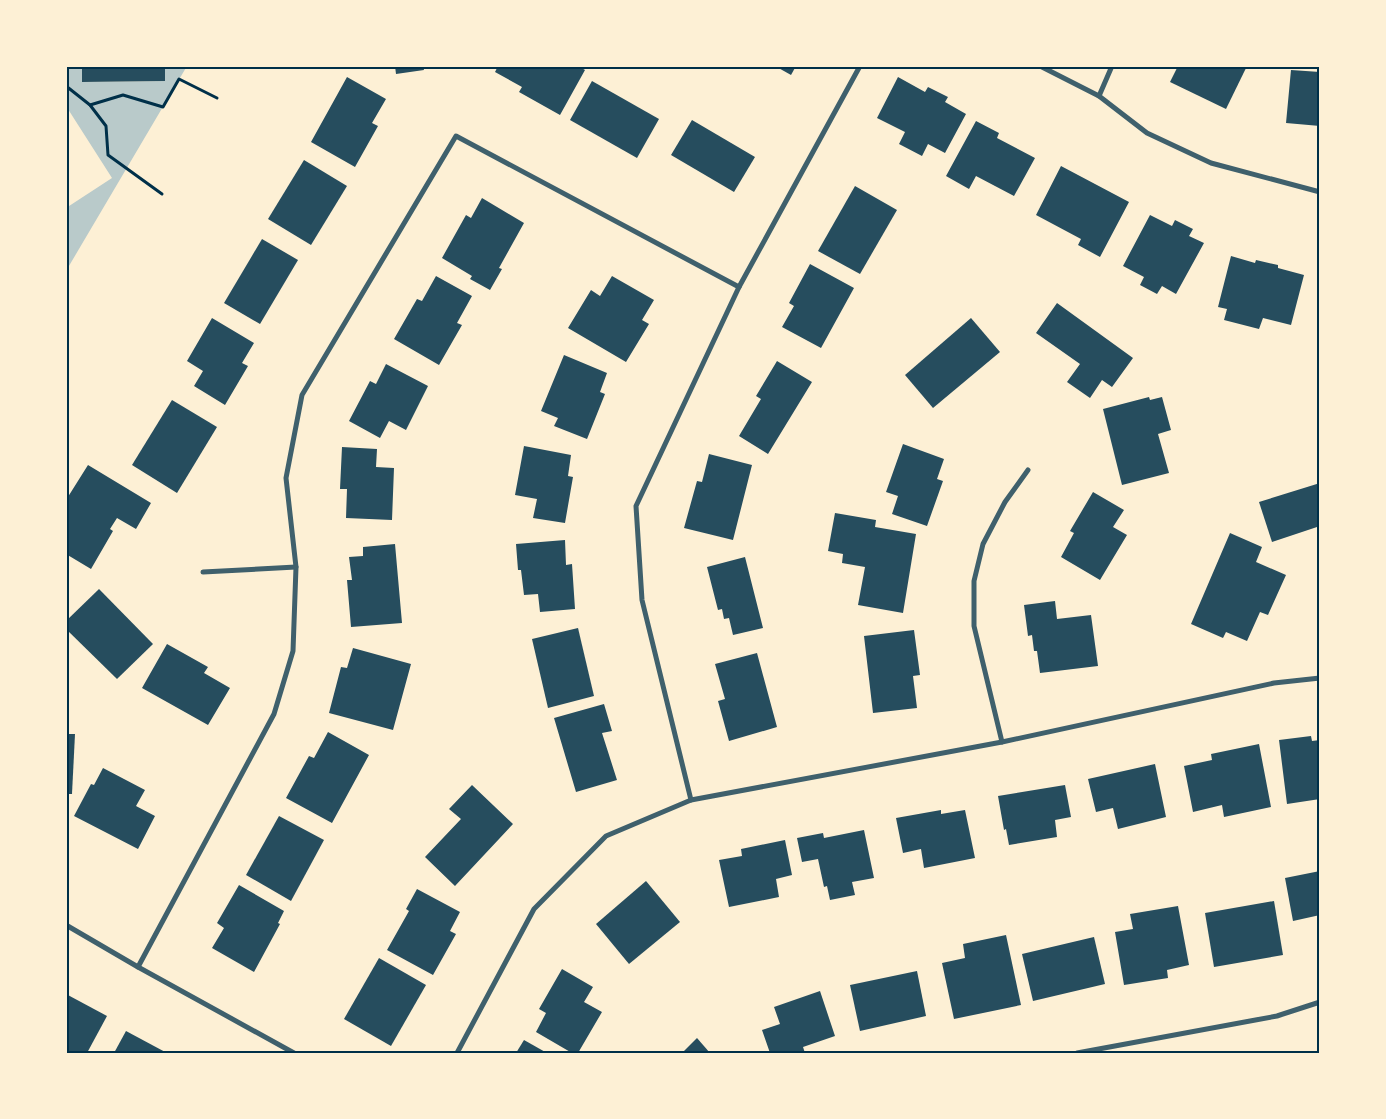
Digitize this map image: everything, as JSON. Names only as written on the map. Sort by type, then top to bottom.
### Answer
[{"type":"street","points":[[691,800],[642,600],[636,506],[740,287],[860,66]]},
{"type":"street","points":[[1040,66],[1099,96],[1147,133],[1211,163],[1320,192]]},
{"type":"street","points":[[1099,96],[1112,66]]},
{"type":"street","points":[[138,967],[274,714],[294,651],[296,567],[286,478],[302,395],[456,136],[740,287]]},
{"type":"street","points":[[1002,742],[974,626],[974,581],[983,544],[1005,502],[1028,470]]},
{"type":"street","points":[[203,572],[296,567]]},
{"type":"street","points":[[457,1053],[534,909],[606,836],[691,800],[1002,742],[1274,683],[1320,678]]},
{"type":"street","points":[[66,925],[294,1053]]},
{"type":"street","points":[[1077,1053],[1106,1051],[1277,1016],[1320,1002]]},
{"type":"path","points":[[90,105],[123,95],[162,107],[180,79],[217,98]]},
{"type":"path","points":[[66,86],[90,105],[106,126],[108,155],[162,194]]},
{"type":"shaded area","points":[[66,66],[82,66],[82,82],[165,81],[165,66],[187,66],[66,271],[66,208],[112,178],[66,106]]},
{"type":"building","points":[[82,66],[165,66],[165,81],[82,82]]},
{"type":"building","points":[[395,66],[423,66],[424,70],[396,74]]},
{"type":"building","points":[[498,66],[578,66],[585,70],[560,115],[519,92],[522,87],[495,72]]},
{"type":"building","points":[[775,66],[796,66],[791,75]]},
{"type":"building","points":[[1178,66],[1247,66],[1226,109],[1170,82]]},
{"type":"building","points":[[1291,70],[1320,72],[1320,126],[1286,123]]},
{"type":"building","points":[[347,77],[386,99],[372,123],[378,126],[355,167],[311,142]]},
{"type":"building","points":[[898,77],[925,92],[928,87],[948,97],[945,102],[966,114],[945,153],[928,144],[922,156],[899,144],[905,132],[877,118]]},
{"type":"building","points":[[592,81],[659,119],[637,158],[570,120]]},
{"type":"building","points":[[692,120],[755,157],[734,192],[671,155]]},
{"type":"building","points":[[976,121],[999,133],[997,138],[1035,158],[1014,196],[976,176],[969,189],[946,176]]},
{"type":"building","points":[[304,160],[347,186],[311,245],[268,219]]},
{"type":"building","points":[[1061,166],[1129,202],[1100,257],[1078,245],[1081,239],[1036,215]]},
{"type":"building","points":[[855,186],[897,210],[860,274],[818,251]]},
{"type":"building","points":[[482,198],[524,223],[499,268],[502,269],[490,290],[470,279],[472,276],[442,258],[466,215],[471,218]]},
{"type":"building","points":[[1150,215],[1172,226],[1175,220],[1193,229],[1189,236],[1204,243],[1176,294],[1162,286],[1157,294],[1140,285],[1144,277],[1123,266]]},
{"type":"building","points":[[262,239],[298,260],[260,324],[224,303]]},
{"type":"building","points":[[1231,256],[1255,263],[1256,260],[1278,265],[1278,268],[1304,275],[1291,325],[1263,318],[1259,329],[1224,320],[1227,309],[1218,307]]},
{"type":"building","points":[[810,264],[854,288],[821,348],[782,327],[794,306],[789,303]]},
{"type":"building","points":[[436,276],[472,296],[457,323],[462,325],[439,365],[394,339],[417,299],[422,301]]},
{"type":"building","points":[[612,276],[654,300],[642,320],[649,324],[626,362],[568,328],[591,290],[600,296]]},
{"type":"building","points":[[1057,303],[1133,358],[1112,387],[1102,380],[1090,398],[1067,382],[1080,364],[1036,333]]},
{"type":"building","points":[[212,318],[254,343],[242,363],[248,366],[225,405],[194,386],[203,371],[187,361]]},
{"type":"building","points":[[971,318],[1000,352],[933,408],[905,375]]},
{"type":"building","points":[[564,355],[607,373],[600,392],[605,394],[587,439],[554,426],[558,418],[541,411]]},
{"type":"building","points":[[777,361],[812,382],[768,454],[739,436],[761,399],[756,396]]},
{"type":"building","points":[[386,364],[428,386],[406,430],[389,421],[380,438],[349,421],[370,381],[376,384]]},
{"type":"building","points":[[1149,397],[1150,400],[1162,397],[1171,430],[1158,434],[1169,473],[1122,485],[1103,409]]},
{"type":"building","points":[[172,400],[217,427],[177,493],[132,465]]},
{"type":"building","points":[[903,444],[944,459],[937,479],[943,481],[927,526],[892,514],[898,496],[886,492]]},
{"type":"building","points":[[524,446],[571,455],[568,476],[573,477],[565,523],[533,518],[537,499],[515,495]]},
{"type":"building","points":[[342,447],[377,449],[376,467],[394,468],[392,520],[346,518],[347,489],[340,489]]},
{"type":"building","points":[[709,454],[752,465],[733,540],[684,528],[697,481],[702,482]]},
{"type":"building","points":[[88,465],[151,503],[136,529],[117,518],[110,529],[113,531],[91,569],[66,554],[68,525],[66,524],[66,500]]},
{"type":"building","points":[[1320,483],[1320,526],[1272,542],[1259,502]]},
{"type":"building","points":[[1093,492],[1124,510],[1113,527],[1127,535],[1100,580],[1061,557],[1074,533],[1070,531]]},
{"type":"building","points":[[835,513],[876,520],[875,527],[916,534],[903,613],[858,605],[865,567],[842,563],[843,554],[828,551]]},
{"type":"building","points":[[1230,533],[1262,547],[1256,562],[1286,575],[1268,615],[1260,612],[1247,641],[1226,632],[1223,638],[1191,624]]},
{"type":"building","points":[[565,540],[566,565],[572,564],[575,609],[540,612],[538,594],[524,595],[521,570],[518,570],[516,544]]},
{"type":"building","points":[[395,544],[402,623],[351,627],[347,580],[352,580],[349,557],[363,556],[363,547]]},
{"type":"building","points":[[745,557],[763,628],[733,635],[729,618],[724,619],[722,609],[718,610],[707,567]]},
{"type":"building","points":[[99,589],[153,644],[117,679],[66,629],[66,621]]},
{"type":"building","points":[[1055,601],[1057,619],[1091,615],[1098,666],[1040,673],[1037,651],[1034,651],[1032,635],[1028,636],[1024,605]]},
{"type":"building","points":[[578,628],[594,696],[548,708],[532,639]]},
{"type":"building","points":[[914,630],[920,675],[913,676],[917,708],[873,713],[864,636]]},
{"type":"building","points":[[167,644],[208,667],[204,673],[230,688],[208,725],[142,688]]},
{"type":"building","points":[[353,648],[411,664],[393,730],[329,713],[341,667],[347,668]]},
{"type":"building","points":[[757,653],[777,727],[729,741],[718,701],[725,699],[715,664]]},
{"type":"building","points":[[604,704],[612,731],[602,733],[617,780],[576,792],[554,718]]},
{"type":"building","points":[[328,732],[369,755],[332,823],[286,798],[309,756],[314,758]]},
{"type":"building","points":[[66,734],[75,734],[72,794],[66,794]]},
{"type":"building","points":[[1311,736],[1312,741],[1320,740],[1320,799],[1287,804],[1279,740]]},
{"type":"building","points":[[1259,744],[1271,807],[1224,817],[1222,805],[1193,812],[1184,766],[1212,760],[1211,754]]},
{"type":"building","points":[[1155,764],[1166,817],[1118,829],[1113,808],[1096,812],[1088,779]]},
{"type":"building","points":[[103,768],[145,790],[136,806],[155,816],[138,849],[74,816],[91,784],[94,785]]},
{"type":"building","points":[[472,785],[513,824],[455,886],[425,857],[461,819],[449,809]]},
{"type":"building","points":[[1065,785],[1071,817],[1055,820],[1057,837],[1009,845],[1006,829],[1004,830],[998,796]]},
{"type":"building","points":[[941,810],[941,814],[965,810],[975,858],[924,868],[921,849],[903,853],[896,818]]},
{"type":"building","points":[[279,816],[324,840],[291,901],[246,875]]},
{"type":"building","points":[[864,830],[874,878],[852,882],[855,895],[830,900],[827,886],[824,887],[818,859],[802,862],[797,838],[823,833],[824,838]]},
{"type":"building","points":[[785,840],[792,875],[776,879],[779,897],[729,907],[719,860],[742,856],[741,849]]},
{"type":"building","points":[[1320,871],[1320,915],[1293,921],[1285,878]]},
{"type":"building","points":[[646,881],[680,922],[629,964],[596,924]]},
{"type":"building","points":[[239,885],[284,911],[278,923],[280,924],[254,972],[212,948],[224,928],[217,923]]},
{"type":"building","points":[[417,889],[460,912],[450,931],[456,934],[433,975],[387,950],[409,911],[406,909]]},
{"type":"building","points":[[1274,901],[1283,955],[1214,967],[1205,913]]},
{"type":"building","points":[[1178,906],[1189,965],[1167,970],[1168,978],[1124,985],[1115,932],[1133,929],[1130,914]]},
{"type":"building","points":[[1006,935],[1021,1005],[954,1019],[942,963],[965,958],[963,944]]},
{"type":"building","points":[[1094,937],[1105,984],[1033,1001],[1022,954]]},
{"type":"building","points":[[379,958],[426,985],[391,1046],[344,1019]]},
{"type":"building","points":[[562,969],[593,987],[584,1002],[602,1012],[578,1053],[572,1053],[536,1032],[546,1013],[539,1009]]},
{"type":"building","points":[[917,971],[926,1016],[860,1031],[850,985]]},
{"type":"building","points":[[820,991],[835,1036],[803,1047],[805,1053],[770,1053],[762,1030],[780,1024],[774,1007]]},
{"type":"building","points":[[66,994],[107,1016],[87,1053],[66,1053]]},
{"type":"building","points":[[126,1031],[167,1053],[114,1053]]},
{"type":"building","points":[[697,1038],[710,1053],[682,1053]]},
{"type":"building","points":[[524,1040],[547,1053],[516,1053]]}]
